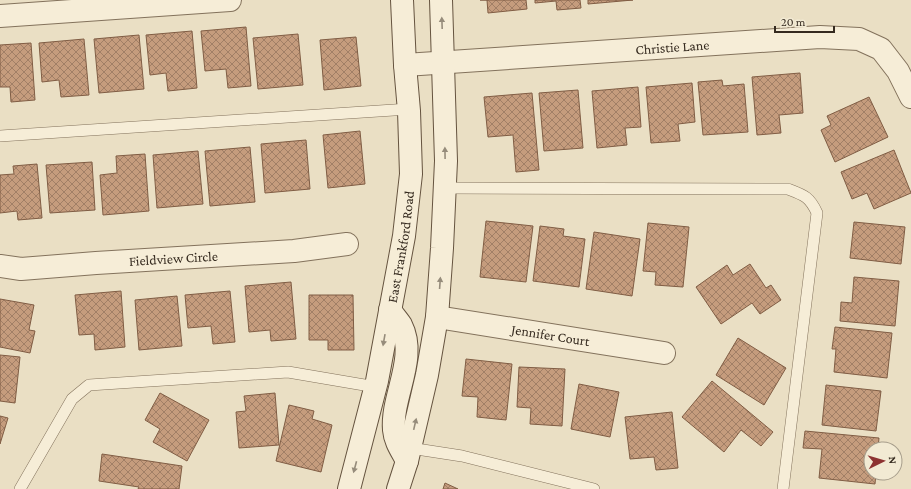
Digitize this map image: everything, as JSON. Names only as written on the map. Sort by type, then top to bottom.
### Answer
[{"type":"street","points":[[0,16],[230,0]]},
{"type":"street","name":"East Frankford Road","points":[[349,489],[376,387],[404,236],[411,174],[409,109],[402,0]]},
{"type":"street","points":[[398,489],[427,375],[437,317],[446,161],[441,0]]},
{"type":"street","name":"Christie Lane","points":[[405,65],[820,37],[859,39],[881,49],[898,71],[911,97]]},
{"type":"street","name":"Fieldview Circle","points":[[0,266],[21,269],[294,251],[347,244]]},
{"type":"street","points":[[390,310],[401,326],[406,345],[406,364],[394,418],[394,430],[395,440],[408,454]]},
{"type":"street","name":"Jennifer Court","points":[[437,317],[664,352]]},
{"type":"lane","points":[[0,136],[409,109]]},
{"type":"lane","points":[[444,188],[788,189],[800,193],[812,202],[817,213],[783,489]]},
{"type":"lane","points":[[20,489],[72,399],[89,385],[288,372],[376,387]]},
{"type":"lane","points":[[408,454],[462,456],[594,489]]},
{"type":"building","points":[[487,0],[526,0],[527,9],[488,13]]},
{"type":"building","points":[[535,0],[580,0],[581,8],[557,10],[556,1],[535,3]]},
{"type":"building","points":[[588,0],[633,0],[588,4]]},
{"type":"building","points":[[246,27],[251,86],[228,88],[226,69],[205,71],[201,31]]},
{"type":"building","points":[[192,31],[197,88],[168,91],[166,73],[150,75],[146,35]]},
{"type":"building","points":[[298,34],[303,85],[258,89],[253,38]]},
{"type":"building","points":[[139,35],[144,89],[99,93],[94,39]]},
{"type":"building","points":[[356,37],[361,86],[324,90],[320,40]]},
{"type":"building","points":[[84,39],[89,95],[61,97],[59,80],[42,82],[39,43]]},
{"type":"building","points":[[31,43],[35,100],[11,102],[10,87],[0,87],[0,45]]},
{"type":"building","points":[[800,73],[803,113],[779,115],[781,133],[757,135],[752,77]]},
{"type":"building","points":[[722,80],[723,86],[744,84],[748,132],[703,135],[698,82]]},
{"type":"building","points":[[692,83],[695,122],[678,124],[680,141],[651,143],[646,87]]},
{"type":"building","points":[[638,87],[641,127],[625,128],[627,145],[597,148],[592,91]]},
{"type":"building","points":[[578,90],[583,148],[544,151],[539,93]]},
{"type":"building","points":[[532,93],[539,170],[516,172],[513,135],[488,137],[484,97]]},
{"type":"building","points":[[869,97],[888,137],[835,162],[821,130],[831,125],[827,116]]},
{"type":"building","points":[[360,131],[365,184],[328,188],[323,135]]},
{"type":"building","points":[[306,140],[310,189],[265,193],[261,144]]},
{"type":"building","points":[[250,147],[255,202],[210,206],[205,151]]},
{"type":"building","points":[[894,150],[911,193],[874,209],[867,193],[852,199],[841,172]]},
{"type":"building","points":[[198,151],[203,204],[157,208],[153,155]]},
{"type":"building","points":[[145,154],[149,211],[103,215],[100,175],[117,173],[116,156]]},
{"type":"building","points":[[92,162],[95,210],[50,213],[46,165]]},
{"type":"building","points":[[37,164],[42,218],[18,220],[17,211],[0,213],[0,175],[14,174],[13,166]]},
{"type":"building","points":[[486,221],[533,226],[526,282],[480,277]]},
{"type":"building","points":[[854,222],[905,227],[901,264],[850,258]]},
{"type":"building","points":[[648,223],[689,227],[683,287],[655,285],[656,272],[643,271]]},
{"type":"building","points":[[540,226],[564,229],[563,236],[585,239],[579,287],[533,281]]},
{"type":"building","points":[[594,232],[640,239],[632,296],[586,289]]},
{"type":"building","points":[[750,264],[766,288],[771,285],[781,300],[760,314],[752,303],[721,324],[696,287],[727,265],[733,275]]},
{"type":"building","points":[[854,277],[899,281],[895,326],[840,321],[841,302],[852,303]]},
{"type":"building","points":[[291,282],[296,339],[271,341],[270,330],[249,332],[245,286]]},
{"type":"building","points":[[121,291],[125,347],[95,350],[94,334],[79,335],[75,295]]},
{"type":"building","points":[[230,291],[235,342],[213,344],[211,326],[188,328],[185,295]]},
{"type":"building","points":[[309,295],[353,295],[354,350],[328,350],[328,340],[309,340]]},
{"type":"building","points":[[177,296],[182,346],[139,350],[135,300]]},
{"type":"building","points":[[0,299],[34,305],[29,330],[35,331],[30,353],[0,347]]},
{"type":"building","points":[[835,327],[892,333],[887,378],[834,372],[836,349],[832,349]]},
{"type":"building","points":[[738,338],[786,368],[764,405],[716,375]]},
{"type":"building","points":[[0,355],[20,357],[15,403],[0,401]]},
{"type":"building","points":[[466,359],[512,364],[506,420],[477,417],[478,397],[462,396]]},
{"type":"building","points":[[519,367],[565,369],[562,426],[530,424],[531,408],[517,407]]},
{"type":"building","points":[[712,381],[773,432],[761,446],[741,430],[724,452],[682,417]]},
{"type":"building","points":[[579,384],[619,392],[610,437],[571,429]]},
{"type":"building","points":[[826,385],[881,391],[876,431],[822,425]]},
{"type":"building","points":[[160,393],[209,420],[187,461],[153,442],[160,429],[145,420]]},
{"type":"building","points":[[275,393],[279,445],[239,448],[236,412],[246,411],[244,396]]},
{"type":"building","points":[[289,405],[314,411],[312,419],[332,425],[321,472],[276,461]]},
{"type":"building","points":[[672,412],[678,468],[656,470],[654,457],[630,459],[625,417]]},
{"type":"building","points":[[0,416],[8,418],[0,444]]},
{"type":"building","points":[[805,431],[879,438],[879,441],[863,441],[863,481],[875,481],[875,484],[819,478],[822,449],[803,448]]},
{"type":"building","points":[[102,454],[182,466],[179,489],[138,489],[139,487],[99,481]]},
{"type":"building","points":[[445,483],[458,489],[443,489]]}]
